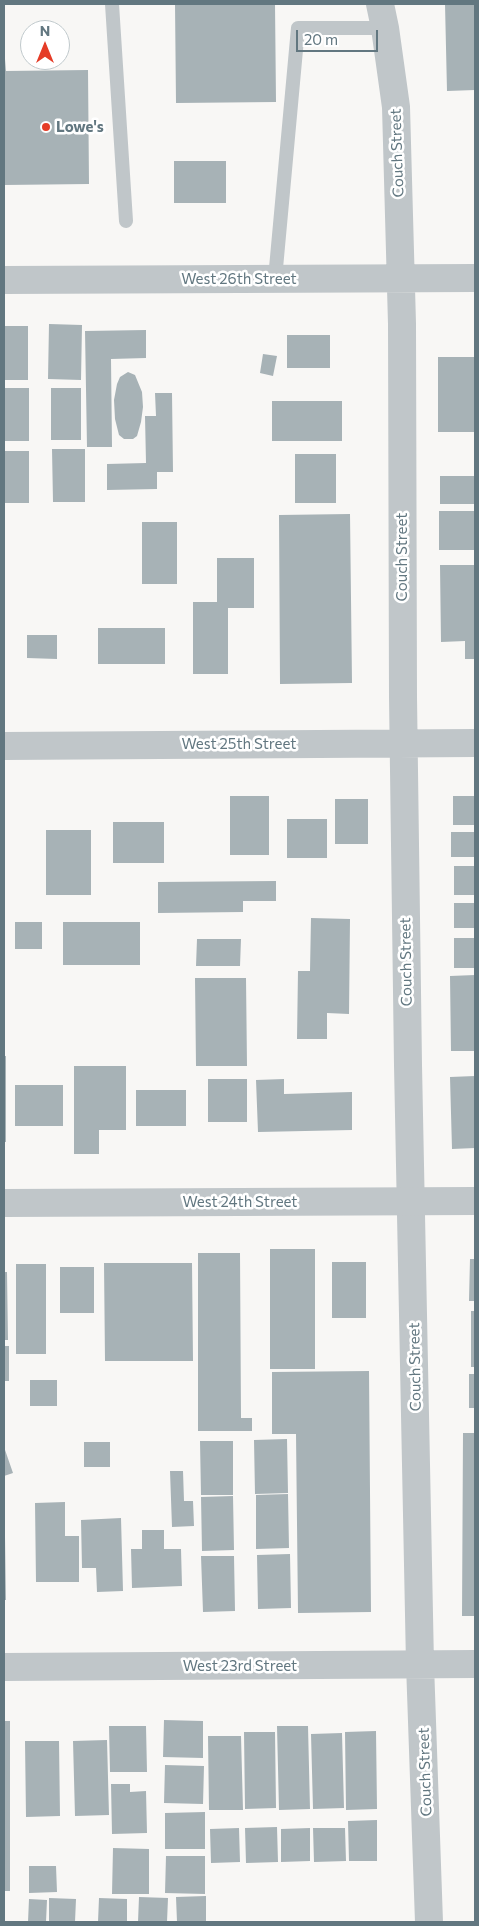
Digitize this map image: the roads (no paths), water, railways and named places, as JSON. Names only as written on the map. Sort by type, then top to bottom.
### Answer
[{"type":"street","name":"Couch Street","points":[[383,16],[396,106],[400,278],[404,743],[420,1664],[429,1922]]},
{"type":"street","name":"West 26th Street","points":[[4,280],[475,278]]},
{"type":"street","name":"West 25th Street","points":[[4,746],[475,743]]},
{"type":"street","name":"West 24th Street","points":[[4,1202],[475,1200]]},
{"type":"street","name":"West 23rd Street","points":[[4,1667],[475,1664]]},
{"type":"lane","points":[[112,4],[126,221]]},
{"type":"lane","points":[[276,279],[298,28],[383,16]]},
{"type":"place","name":"Lowe's","points":[[46,127]]}]
